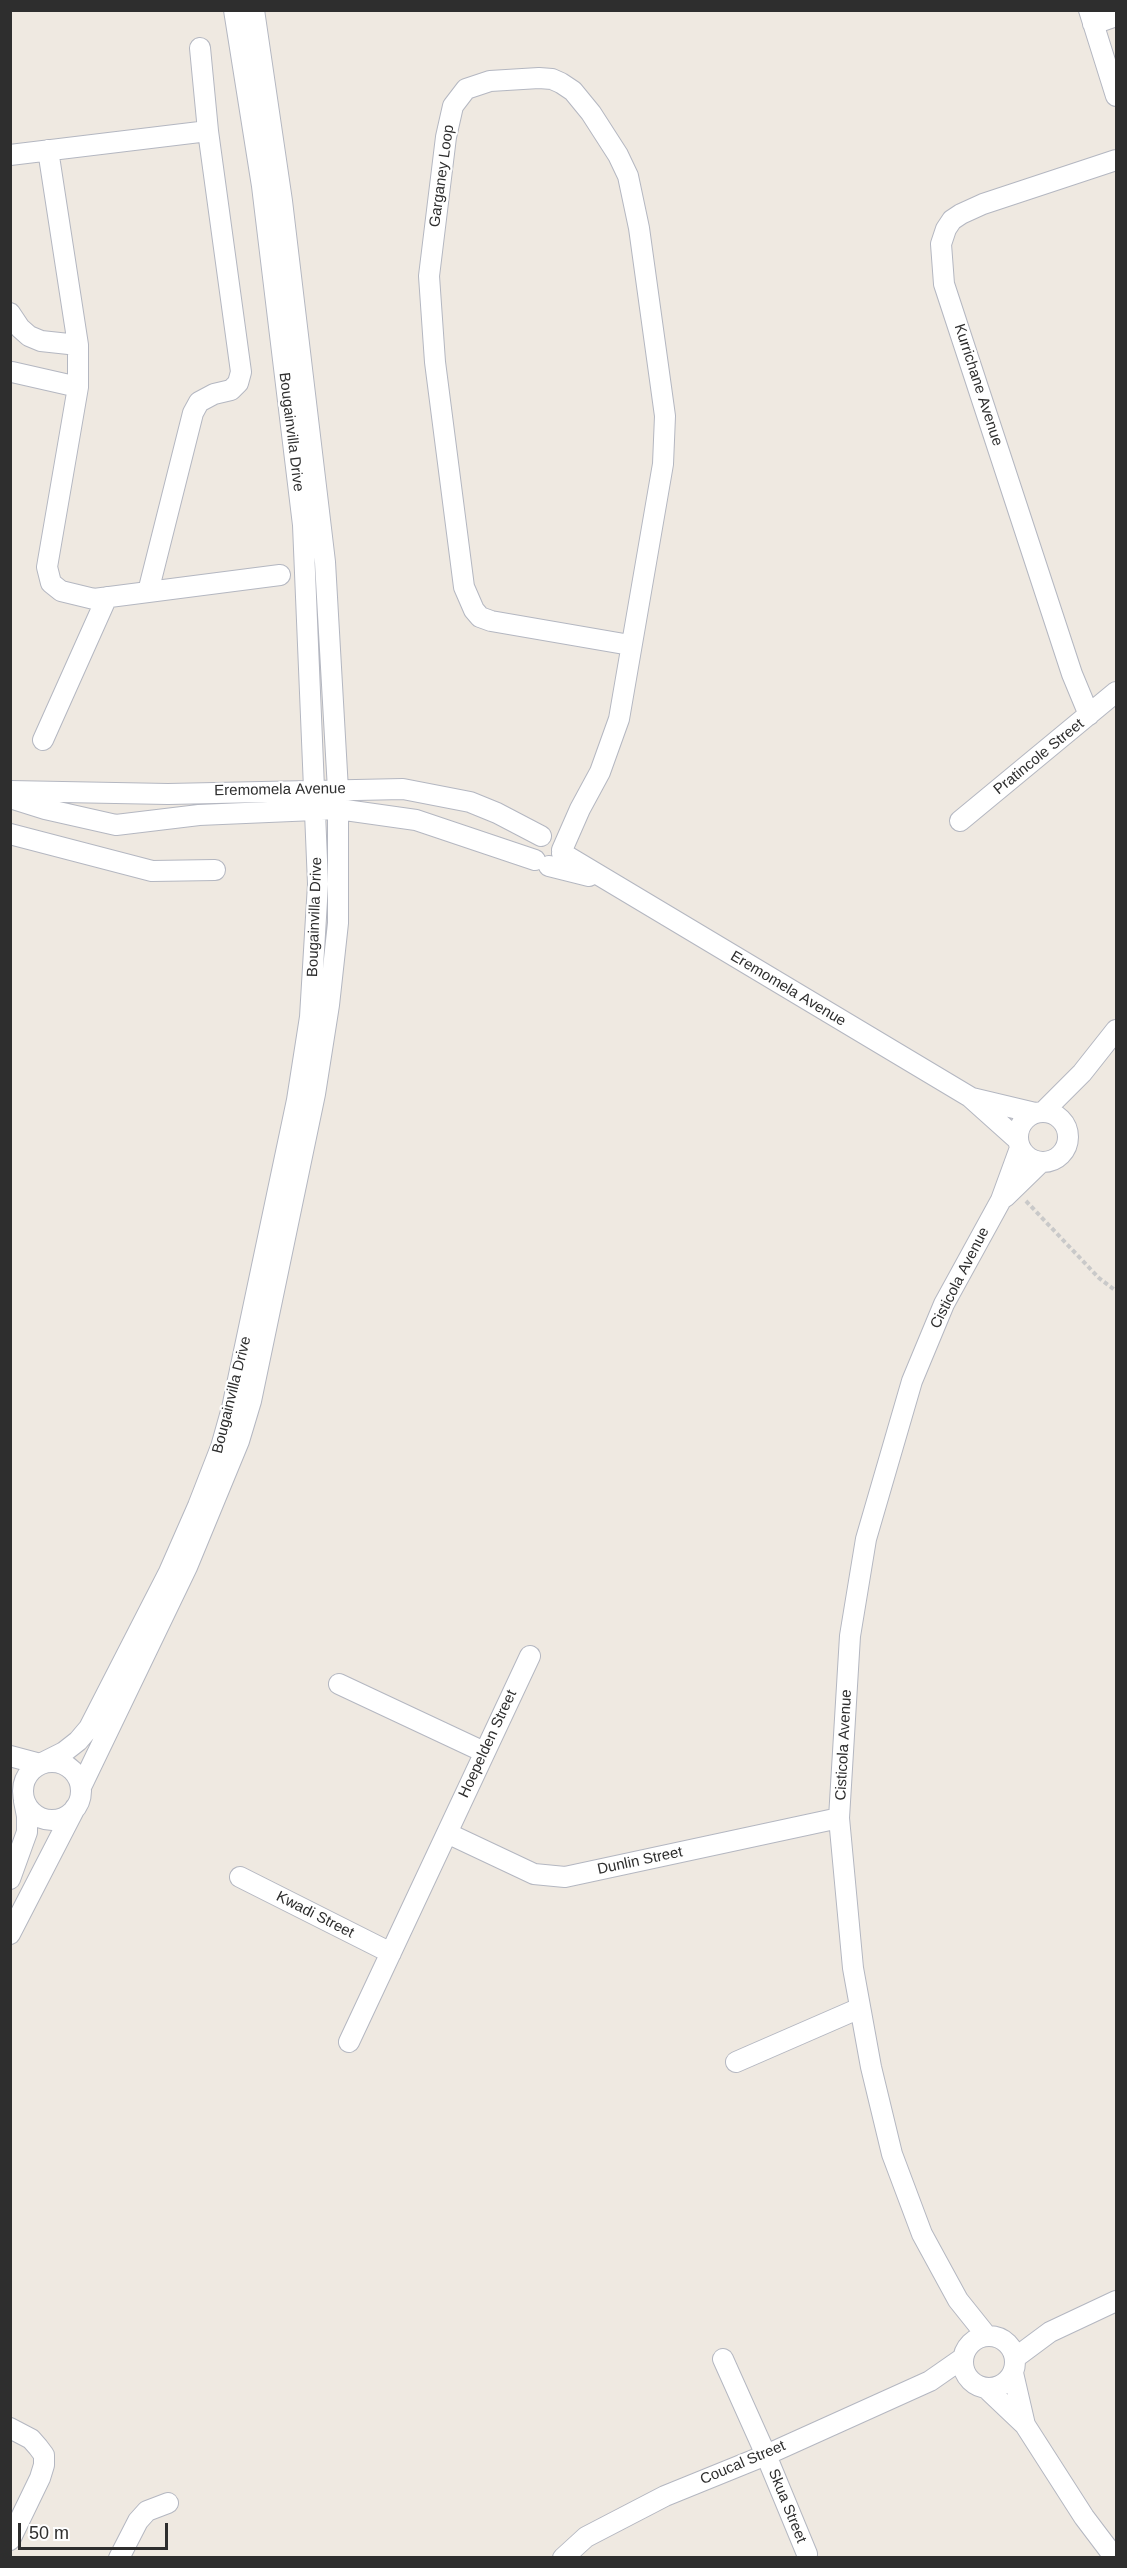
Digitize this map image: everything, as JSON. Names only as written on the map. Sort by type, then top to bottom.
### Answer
[{"type":"street","name":"Bougainvilla Drive","points":[[12,1925],[75,1808],[81,1795],[82,1785],[187,1568],[216,1502],[239,1441],[260,1357],[306,1097],[318,884],[303,525],[261,186],[234,10]]},
{"type":"street","name":"Bougainvilla Drive","points":[[10,1879],[27,1832],[27,1816],[17,1794],[25,1778],[40,1764],[71,1747],[88,1728],[169,1572],[221,1447],[329,1005],[338,923],[338,800],[325,562],[283,213],[254,10]]},
{"type":"street","points":[[1116,16],[1091,17],[1116,96]]},
{"type":"street","points":[[147,592],[193,413],[199,402],[214,394],[231,390],[238,383],[241,372],[208,130],[200,48]]},
{"type":"street","name":"Garganey Loop","points":[[552,857],[580,809],[613,742],[619,719],[663,464],[666,430],[633,195],[618,155],[591,113],[573,91],[552,79],[490,81],[466,88],[453,106],[446,137],[429,276],[435,362],[464,587],[474,610],[480,617],[491,621],[630,645]]},
{"type":"street","points":[[10,155],[208,130]]},
{"type":"street","points":[[48,150],[78,345],[78,387],[47,567],[51,583],[61,591],[94,599],[280,574]]},
{"type":"street","name":"Kurrichane Avenue","points":[[1089,715],[1072,674],[945,284],[941,243],[952,220],[961,214],[983,204],[1116,160]]},
{"type":"street","points":[[10,313],[20,328],[29,336],[40,341],[78,345]]},
{"type":"street","points":[[12,372],[78,387]]},
{"type":"street","points":[[43,740],[106,597]]},
{"type":"street","name":"Pratincole Street","points":[[960,821],[1116,692]]},
{"type":"street","name":"Eremomela Avenue","points":[[10,798],[45,809],[116,825],[199,815],[316,810],[338,800],[403,789],[470,802],[544,836],[554,837],[560,843],[552,857]]},
{"type":"street","name":"Eremomela Avenue","points":[[10,791],[168,794],[315,790],[338,800],[552,857],[606,881],[970,1097],[1019,1144]]},
{"type":"street","points":[[434,825],[443,796]]},
{"type":"street","name":"Garganey Loop","points":[[544,836],[580,809]]},
{"type":"street","points":[[10,834],[152,871],[215,870]]},
{"type":"street","points":[[544,836],[534,842],[531,852],[552,857]]},
{"type":"street","points":[[1082,1073],[1065,1125],[1068,1142],[1064,1151],[1050,1161],[1032,1160],[1019,1144],[1022,1124],[1039,1113],[1082,1073],[1116,1030]]},
{"type":"street","name":"Eremomela Avenue","points":[[970,1097],[1039,1113]]},
{"type":"street","points":[[1039,1113],[1052,1114],[1065,1125]]},
{"type":"street","name":"Cisticola Avenue","points":[[994,2337],[958,2300],[922,2234],[892,2154],[871,2067],[853,1968],[839,1818],[850,1636],[862,1561],[872,1517],[912,1381],[944,1304],[1007,1194],[1019,1144]]},
{"type":"street","name":"Cisticola Avenue","points":[[1007,1194],[1041,1162]]},
{"type":"street","name":"Hoepelden Street","points":[[447,1833],[530,1656]]},
{"type":"street","points":[[339,1684],[484,1752]]},
{"type":"street","points":[[10,1756],[40,1764],[50,1761],[66,1765],[76,1774],[82,1785]]},
{"type":"street","points":[[17,1794],[27,1807],[42,1819],[61,1819],[75,1808]]},
{"type":"street","name":"Dunlin Street","points":[[447,1833],[534,1874],[565,1877],[839,1818]]},
{"type":"street","points":[[349,2042],[447,1833]]},
{"type":"street","name":"Kwadi Street","points":[[240,1877],[391,1953]]},
{"type":"street","points":[[736,2062],[860,2008]]},
{"type":"street","name":"Cisticola Avenue","points":[[958,2300],[965,2353]]},
{"type":"street","points":[[978,2384],[1002,2385],[1014,2365],[1050,2332],[1116,2301]]},
{"type":"street","points":[[1050,2332],[978,2337],[965,2353],[963,2366],[978,2384],[1024,2425],[1084,2517],[1115,2558]]},
{"type":"street","points":[[994,2337],[1008,2343],[1024,2425]]},
{"type":"street","name":"Coucal Street","points":[[563,2558],[586,2537],[665,2496],[766,2455],[930,2381],[965,2353]]},
{"type":"street","name":"Skua Street","points":[[723,2359],[807,2554]]},
{"type":"street","name":"Coucal Street","points":[[930,2381],[978,2384]]},
{"type":"street","points":[[10,2428],[31,2439],[44,2455],[40,2478],[10,2540]]},
{"type":"street","points":[[119,2558],[138,2521],[147,2511],[168,2503]]},
{"type":"path","points":[[1007,1194],[1116,1291]]}]
